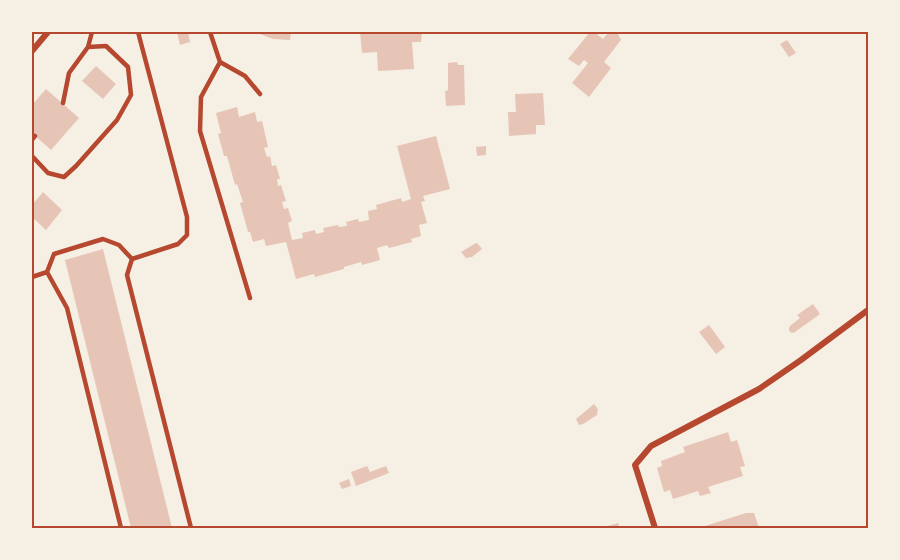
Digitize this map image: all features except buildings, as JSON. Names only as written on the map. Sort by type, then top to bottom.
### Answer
[{"type":"street","points":[[32,51],[48,32]]},
{"type":"street","points":[[655,528],[635,465],[651,446],[759,389],[868,310]]},
{"type":"lane","points":[[63,103],[69,73],[88,47],[92,32]]},
{"type":"lane","points":[[132,259],[178,244],[187,234],[187,217],[138,32]]},
{"type":"lane","points":[[210,32],[220,62],[245,76],[260,94]]},
{"type":"lane","points":[[32,156],[48,173],[64,177],[117,120],[131,95],[128,67],[106,46],[88,47]]},
{"type":"lane","points":[[220,62],[201,97],[200,131],[250,298]]},
{"type":"lane","points":[[121,528],[67,309],[47,272],[54,254],[103,239],[119,245],[132,259]]},
{"type":"lane","points":[[132,259],[127,275],[191,528]]},
{"type":"lane","points":[[32,277],[47,272]]}]
